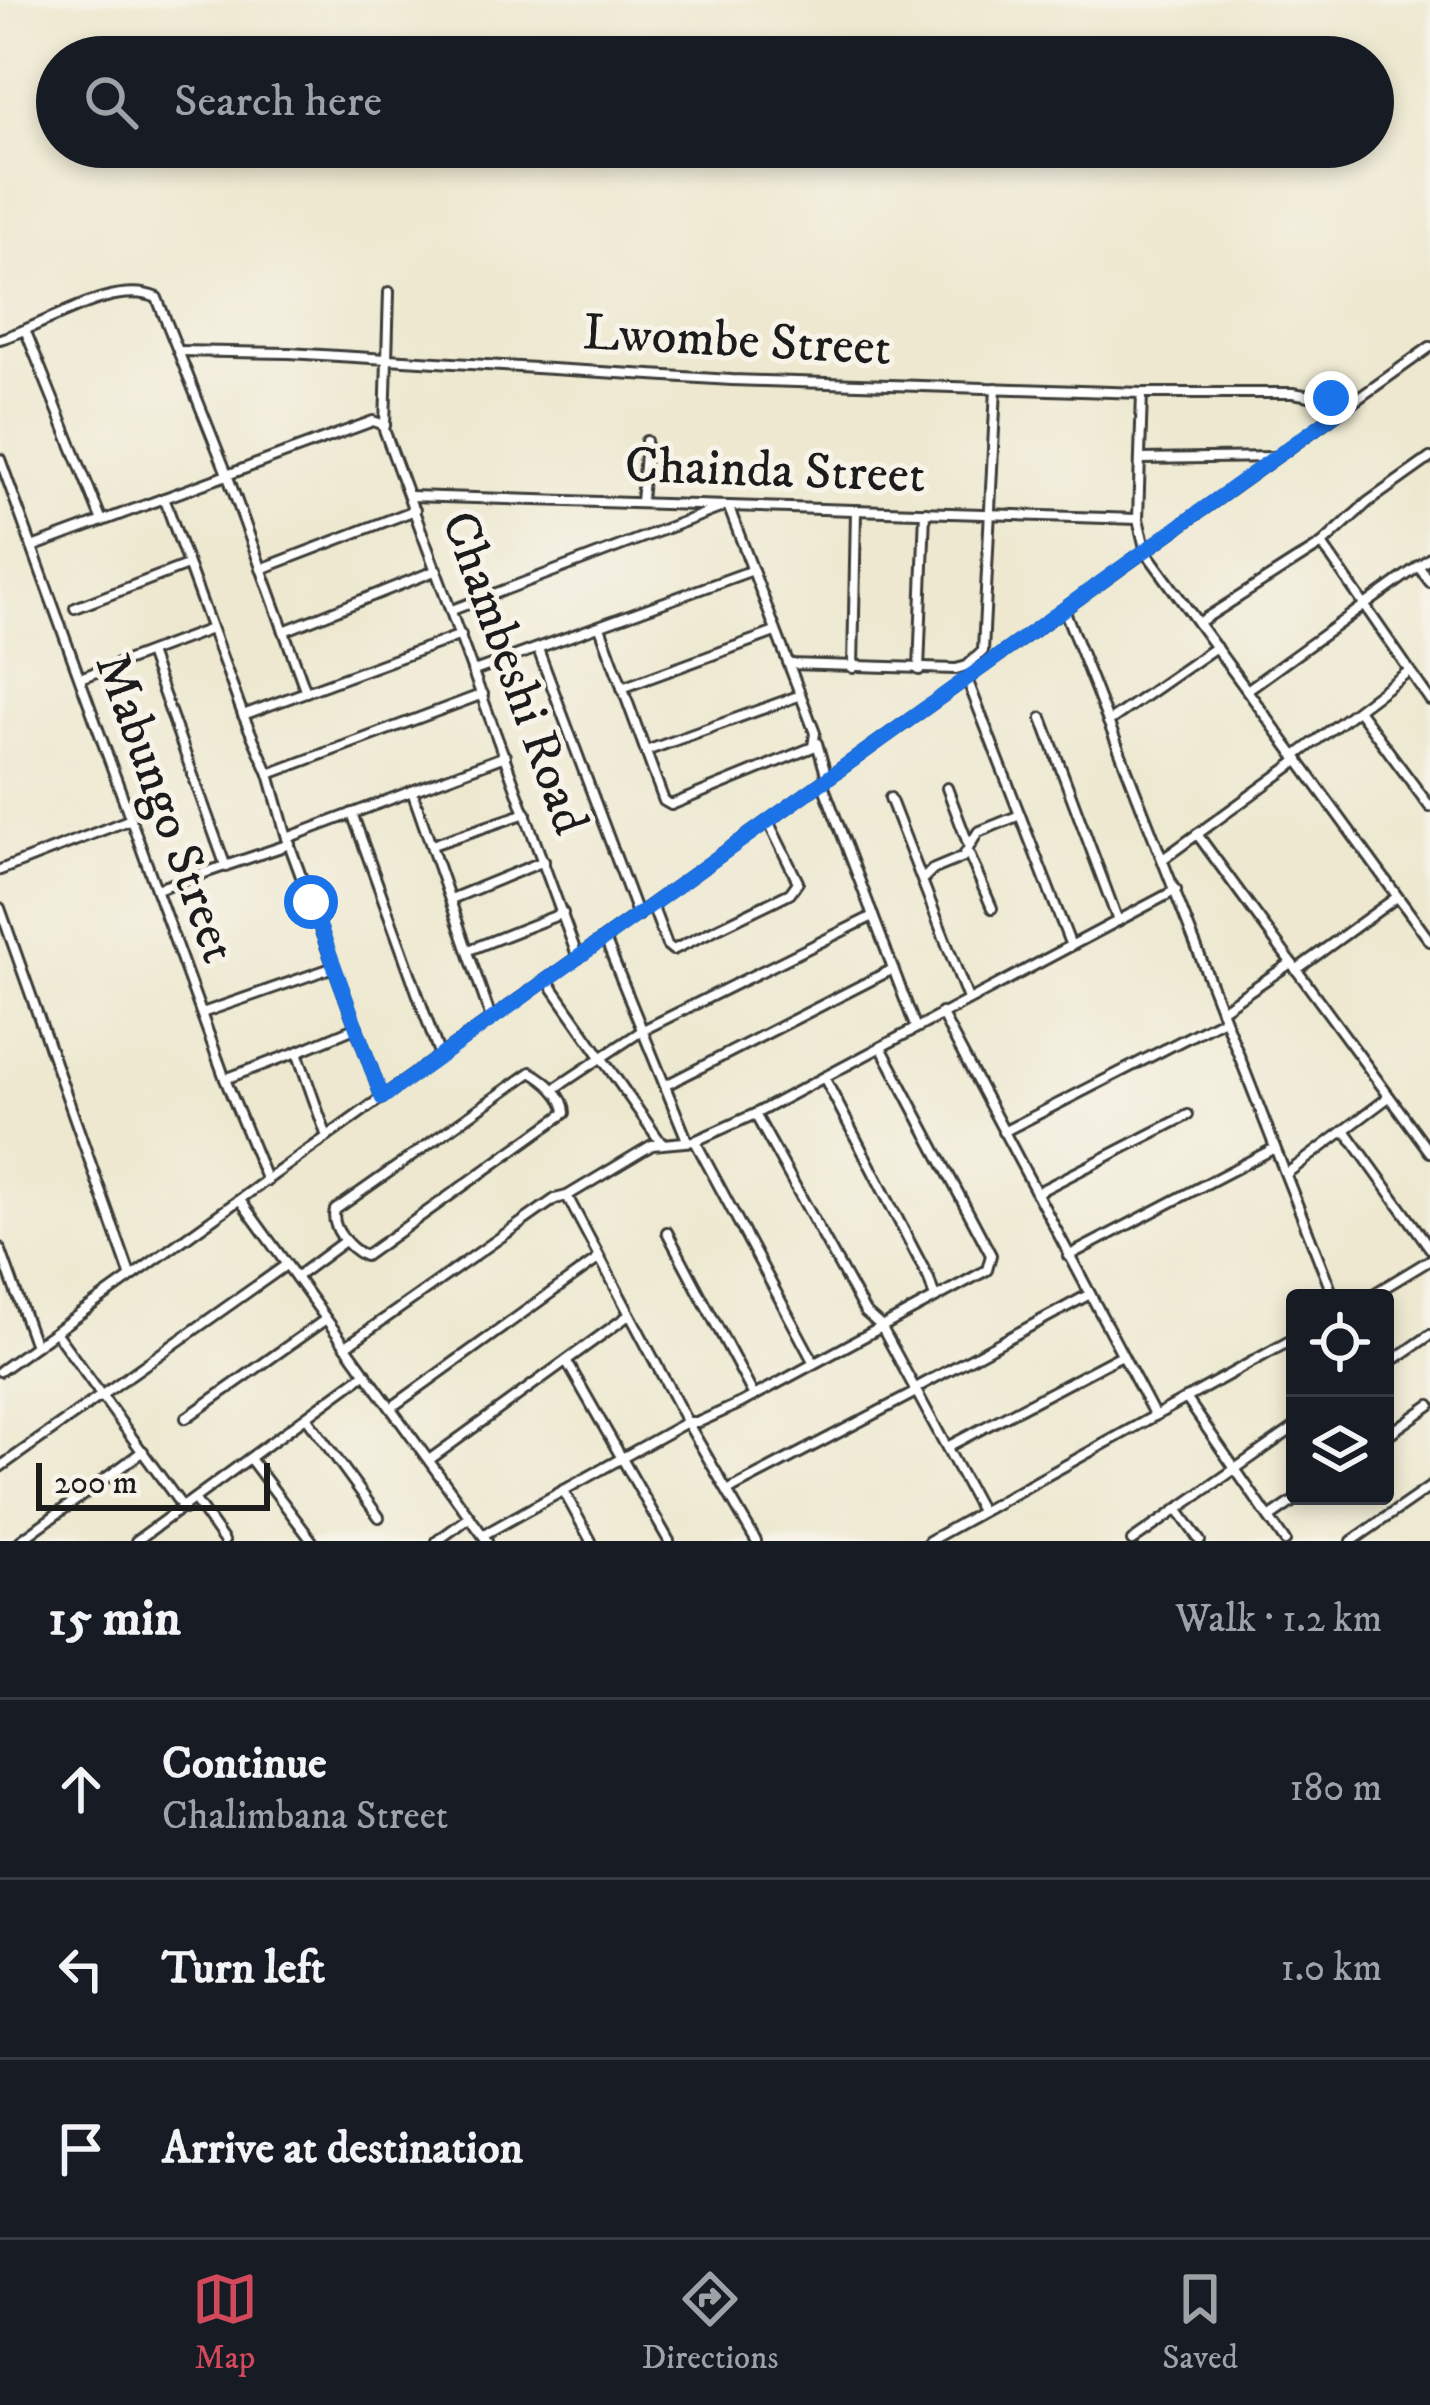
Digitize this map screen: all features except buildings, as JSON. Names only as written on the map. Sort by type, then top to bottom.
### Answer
[{"type":"street","points":[[32,547],[373,421],[385,427],[389,292]]},
{"type":"street","points":[[0,339],[99,299],[150,294],[160,302],[306,692]]},
{"type":"street","points":[[26,332],[102,521]]},
{"type":"street","points":[[0,1371],[1430,347]]},
{"type":"street","name":"Lwombe Street","points":[[178,351],[732,380],[1293,393],[1351,403]]},
{"type":"street","points":[[789,664],[919,670],[969,664],[983,651],[996,388]]},
{"type":"street","points":[[1142,393],[1138,519],[1146,552],[1430,941]]},
{"type":"street","name":"Chambeshi Road","points":[[385,427],[578,958]]},
{"type":"street","points":[[641,502],[646,441]]},
{"type":"street","points":[[1140,459],[1277,457]]},
{"type":"street","points":[[1198,623],[1322,544],[1368,502],[1430,458]]},
{"type":"street","name":"Mabungo Street","points":[[0,459],[225,1079],[267,1181]]},
{"type":"street","name":"Chainda Street","points":[[410,496],[1138,519]]},
{"type":"street","points":[[164,498],[242,716],[269,774],[288,841],[382,1098]]},
{"type":"street","points":[[452,610],[725,507],[789,664],[825,780],[915,1026]]},
{"type":"street","points":[[261,569],[415,509]]},
{"type":"street","points":[[853,668],[856,510]]},
{"type":"street","points":[[919,670],[925,512]]},
{"type":"street","points":[[1322,544],[1430,700]]},
{"type":"street","points":[[1247,690],[1430,558]]},
{"type":"street","points":[[75,608],[187,565]]},
{"type":"street","points":[[1418,566],[1430,582]]},
{"type":"street","points":[[284,631],[437,570]]},
{"type":"street","points":[[474,671],[753,570]]},
{"type":"street","points":[[1064,609],[1331,1289]]},
{"type":"street","points":[[599,627],[664,801],[670,805],[807,752],[816,741]]},
{"type":"street","points":[[80,678],[211,629]]},
{"type":"street","points":[[622,688],[775,632]]},
{"type":"street","points":[[242,716],[460,635]]},
{"type":"street","points":[[1108,722],[1216,647]]},
{"type":"street","points":[[538,649],[638,916]]},
{"type":"street","points":[[148,653],[226,867]]},
{"type":"street","points":[[969,664],[970,678],[1071,946]]},
{"type":"street","points":[[1163,859],[1409,671]]},
{"type":"street","points":[[269,774],[483,694]]},
{"type":"street","points":[[646,752],[798,696]]},
{"type":"street","points":[[1358,710],[1430,807]]},
{"type":"street","points":[[1042,718],[1118,921]]},
{"type":"street","points":[[157,889],[226,867],[505,756]]},
{"type":"street","points":[[946,788],[992,908]]},
{"type":"street","points":[[412,790],[490,1018]]},
{"type":"street","points":[[890,798],[968,999]]},
{"type":"street","points":[[352,813],[440,1056]]},
{"type":"street","points":[[432,845],[526,813]]},
{"type":"street","points":[[922,880],[969,849],[978,832],[1021,815]]},
{"type":"street","points":[[0,870],[131,819]]},
{"type":"street","points":[[652,905],[673,950],[790,893],[797,882],[768,821]]},
{"type":"street","points":[[1197,834],[1430,1152]]},
{"type":"street","points":[[451,899],[544,861]]},
{"type":"street","points":[[346,1346],[536,1210],[652,1145],[691,1140],[755,1114],[1176,890]]},
{"type":"street","points":[[1004,1132],[1222,1015],[1398,897]]},
{"type":"street","points":[[0,908],[131,1277]]},
{"type":"street","points":[[470,950],[563,913]]},
{"type":"street","points":[[554,1089],[643,1030],[874,916]]},
{"type":"street","points":[[604,939],[691,1140],[814,1364]]},
{"type":"street","points":[[202,1013],[334,967]]},
{"type":"street","points":[[666,1085],[893,969]]},
{"type":"street","points":[[547,980],[662,1144]]},
{"type":"street","points":[[941,1013],[1155,1416]]},
{"type":"street","points":[[225,1079],[357,1027]]},
{"type":"street","points":[[240,1199],[485,1538],[687,1422],[699,1423],[754,1396],[983,1273],[993,1260],[881,1047]]},
{"type":"street","points":[[297,1052],[327,1137]]},
{"type":"street","points":[[528,1072],[554,1089],[565,1113],[364,1256],[335,1225],[335,1210],[528,1072]]},
{"type":"street","points":[[825,1078],[935,1298]]},
{"type":"street","points":[[1286,1174],[1390,1097]]},
{"type":"street","points":[[755,1114],[865,1312],[881,1326],[981,1511]]},
{"type":"street","points":[[1036,1193],[1188,1115]]},
{"type":"street","points":[[1346,1130],[1430,1248]]},
{"type":"street","points":[[1068,1256],[1275,1148]]},
{"type":"street","points":[[567,1196],[756,1541]]},
{"type":"street","points":[[667,1232],[754,1396]]},
{"type":"street","points":[[296,1277],[346,1240]]},
{"type":"street","points":[[0,1248],[35,1346]]},
{"type":"street","points":[[392,1407],[598,1259]]},
{"type":"street","points":[[1382,1289],[1430,1259]]},
{"type":"street","points":[[0,1467],[286,1265]]},
{"type":"street","points":[[729,1490],[1090,1294]]},
{"type":"street","points":[[429,1460],[629,1315]]},
{"type":"street","points":[[186,1418],[326,1319]]},
{"type":"street","points":[[56,1333],[184,1509]]},
{"type":"street","points":[[1394,1360],[1430,1335]]},
{"type":"street","points":[[937,1540],[981,1511],[1286,1343]]},
{"type":"street","points":[[947,1447],[1120,1356]]},
{"type":"street","points":[[567,1362],[669,1541]]},
{"type":"street","points":[[137,1541],[366,1373]]},
{"type":"street","points":[[1186,1398],[1285,1541]]},
{"type":"street","points":[[1394,1431],[1430,1405]]},
{"type":"street","points":[[307,1418],[379,1517]]},
{"type":"street","points":[[1132,1541],[1286,1433]]},
{"type":"street","points":[[20,1541],[143,1451]]},
{"type":"street","points":[[251,1460],[312,1541]]},
{"type":"street","points":[[1352,1541],[1430,1487]]},
{"type":"street","points":[[563,1490],[591,1541]]},
{"type":"street","points":[[195,1500],[224,1541]]},
{"type":"street","points":[[1269,1518],[1288,1505]]},
{"type":"street","points":[[1177,1509],[1199,1541]]},
{"type":"street","points":[[437,1541],[470,1517]]},
{"type":"route","points":[[311,902],[382,1098],[1351,403],[1331,398]]}]
